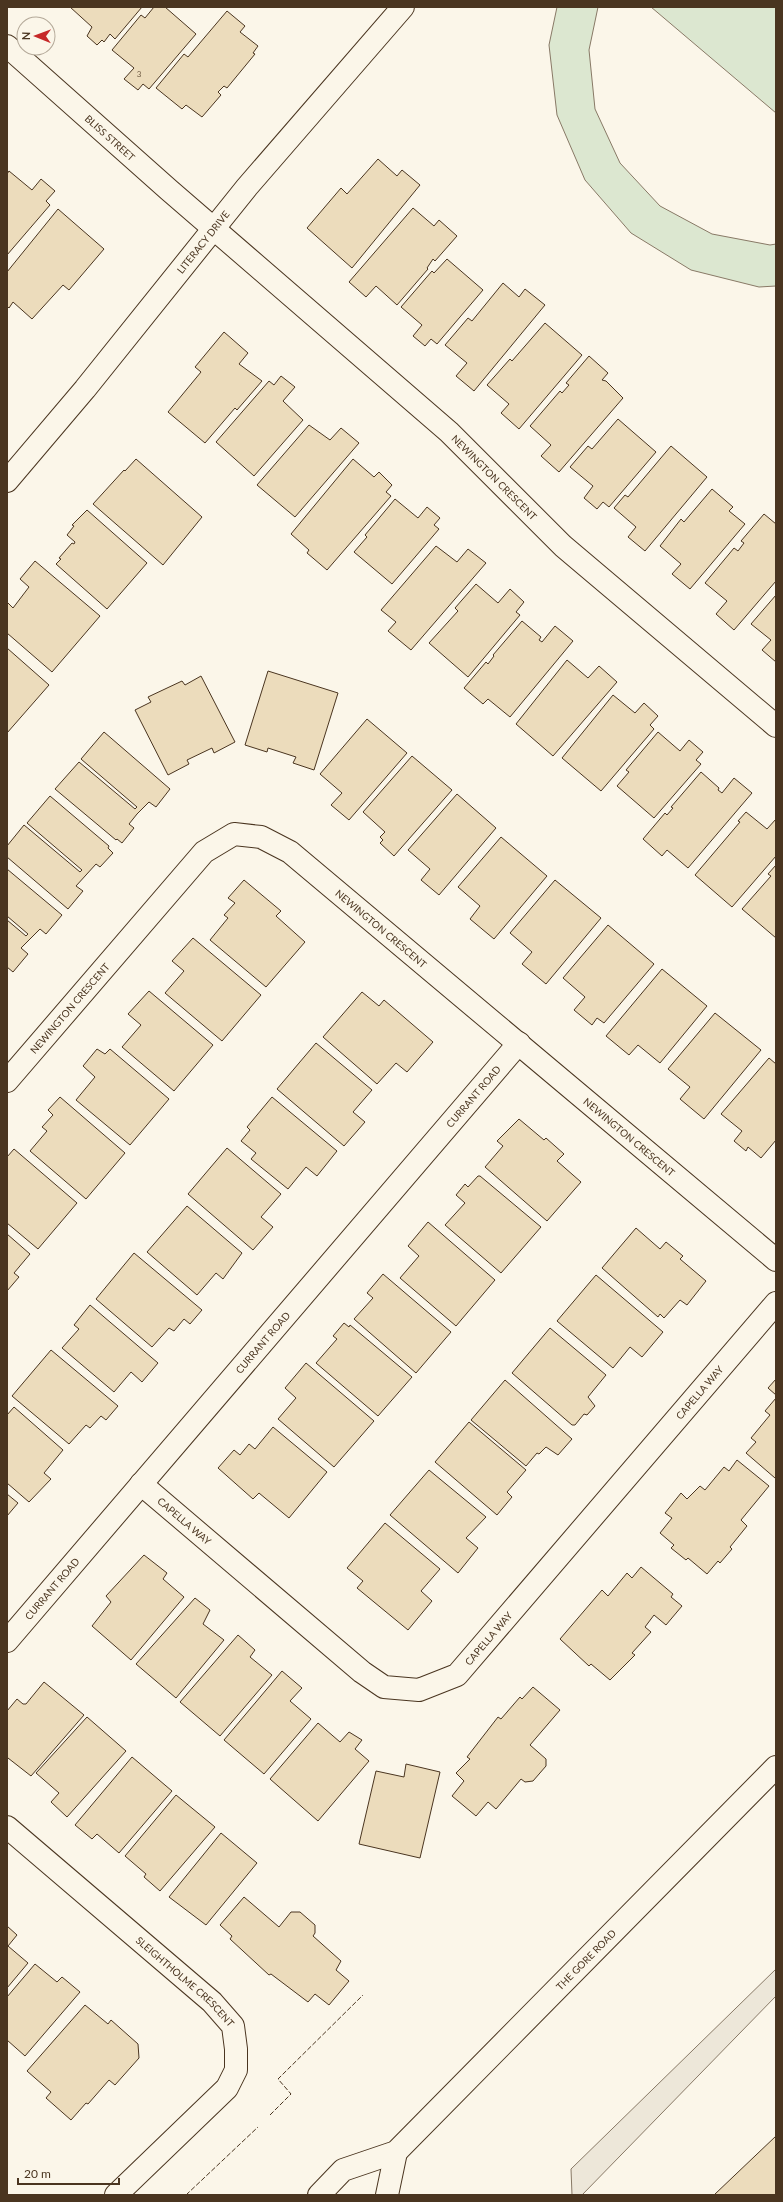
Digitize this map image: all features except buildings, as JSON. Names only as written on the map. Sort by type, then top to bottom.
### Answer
[{"type":"street","name":"LITERACY DRIVE","points":[[7,482],[85,389],[247,187],[403,7]]},
{"type":"street","name":"BLISS STREET","points":[[7,46],[57,92],[213,228]]},
{"type":"street","name":"NEWINGTON CRESCENT","points":[[213,228],[449,432],[563,546],[776,726]]},
{"type":"street","name":"NEWINGTON CRESCENT","points":[[7,1081],[204,852],[234,834],[261,837],[290,852],[776,1260]]},
{"type":"street","name":"CURRANT ROAD","points":[[7,1641],[519,1043]]},
{"type":"street","name":"CAPELLA WAY","points":[[141,1484],[362,1672],[384,1687],[419,1690],[457,1675],[776,1303]]},
{"type":"street","name":"THE GORE ROAD","points":[[319,2195],[343,2170],[396,2152],[776,1767]]},
{"type":"street","name":"SLEIGHTHOLME CRESCENT","points":[[7,1827],[212,2002],[233,2026],[236,2049],[236,2070],[228,2088],[116,2195]]},
{"type":"street","points":[[387,2195],[396,2152]]},
{"type":"green space","points":[[557,7],[598,7],[589,50],[595,109],[620,163],[660,206],[712,234],[770,245],[776,244],[776,286],[759,287],[691,270],[631,233],[585,180],[557,115],[549,45]]},
{"type":"green space","points":[[651,7],[776,7],[776,113]]},
{"type":"shaded area","points":[[776,1969],[776,1996],[582,2195],[572,2195],[571,2169]]},
{"type":"fence","points":[[270,2115],[291,2094],[278,2079],[363,1995]]},
{"type":"fence","points":[[186,2195],[258,2127]]}]
